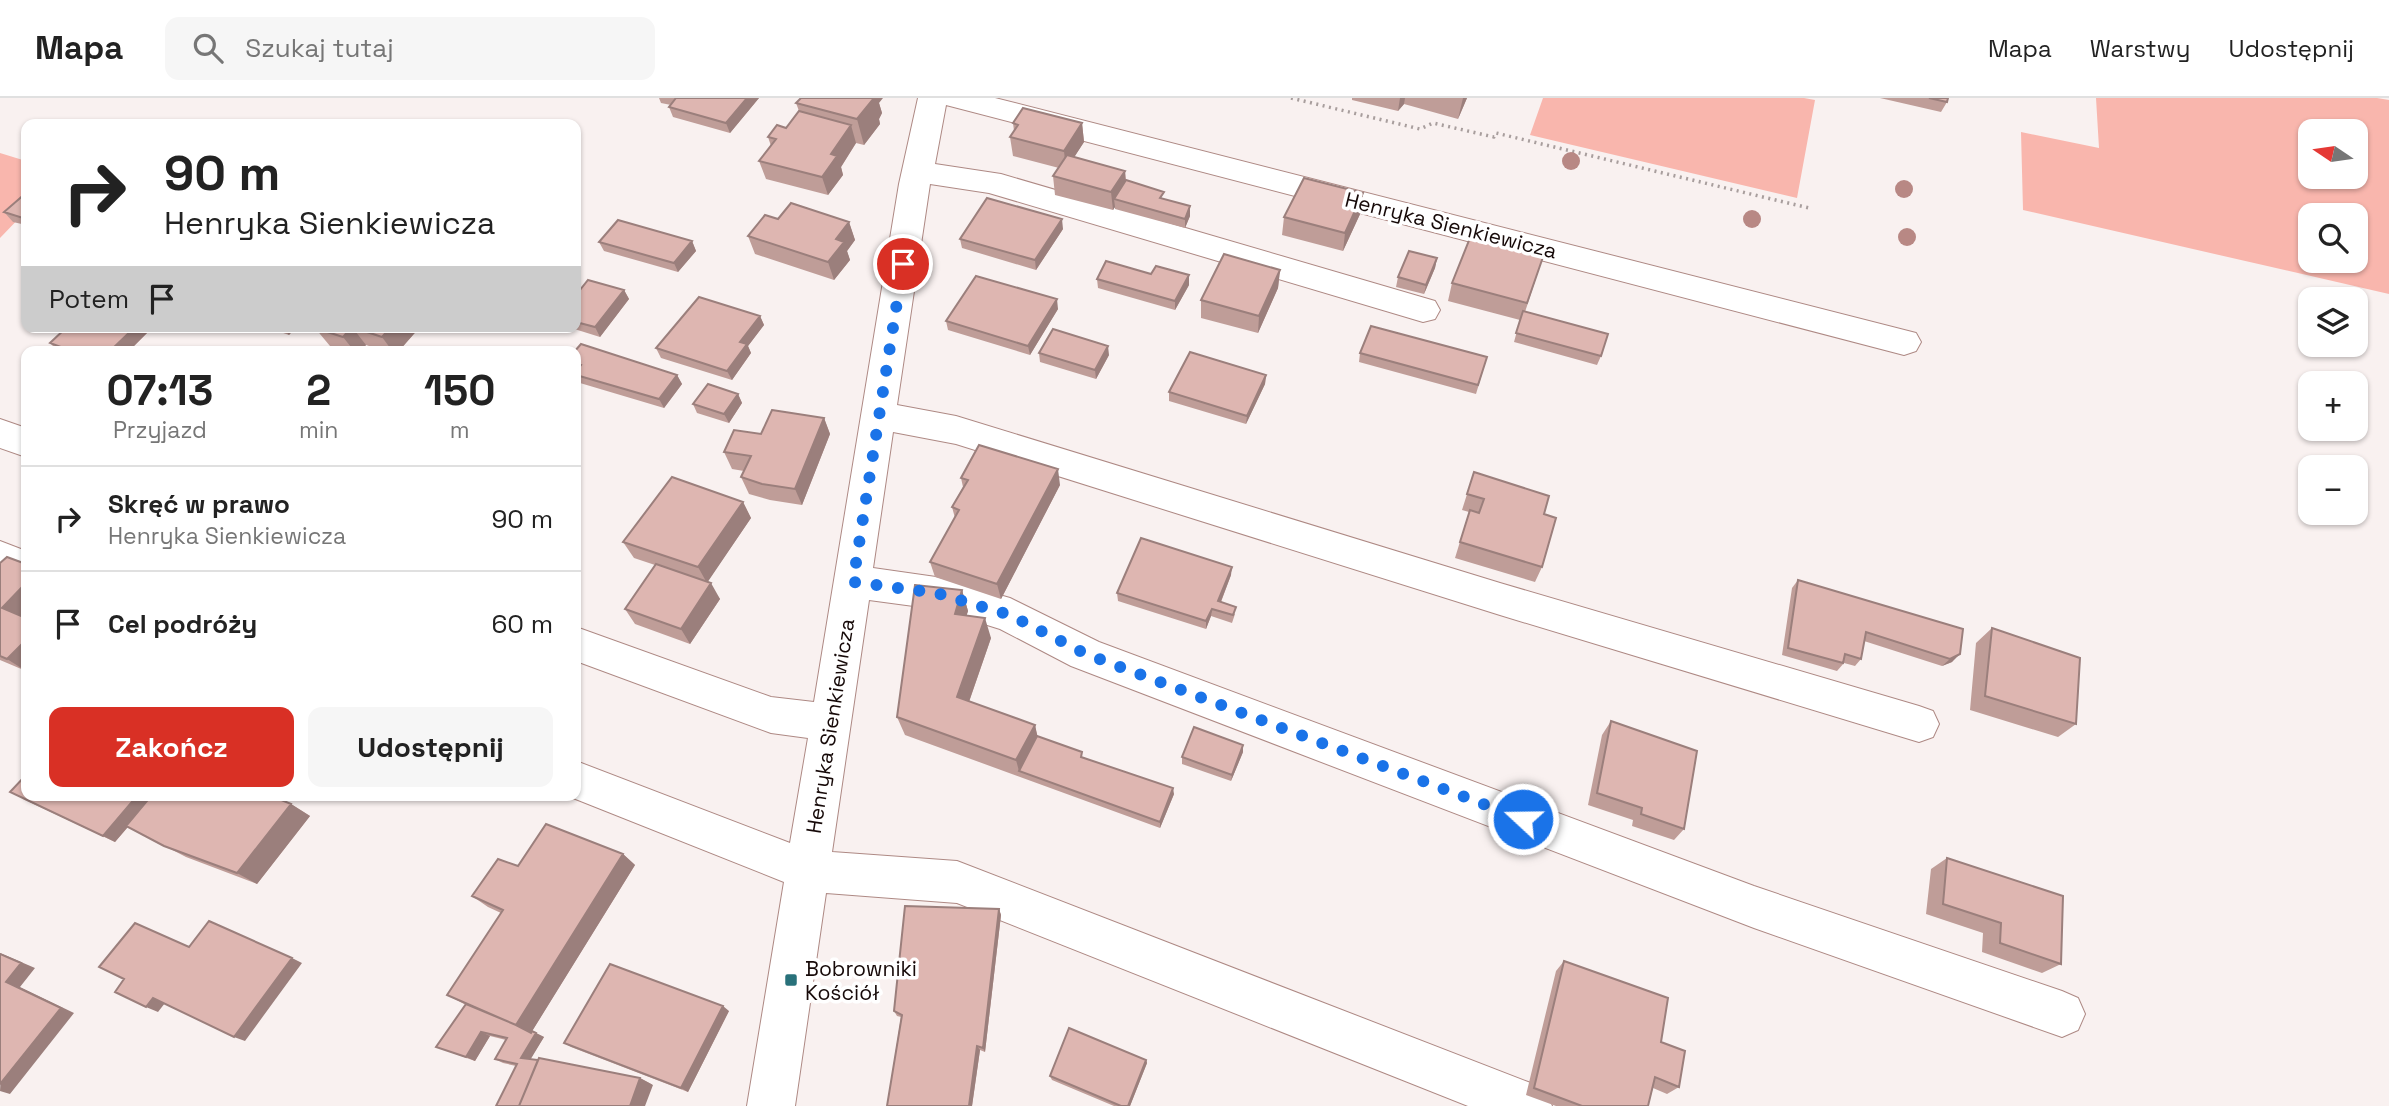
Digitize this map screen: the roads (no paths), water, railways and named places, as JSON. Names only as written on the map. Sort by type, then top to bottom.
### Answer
[{"type":"street","name":"Henryka Sienkiewicza","points":[[771,1106],[918,172],[933,98]]},
{"type":"street","name":"Henryka Sienkiewicza","points":[[957,98],[1904,342]]},
{"type":"street","points":[[918,172],[990,182],[1423,310]]},
{"type":"street","points":[[879,415],[956,430],[1500,600],[1919,724]]},
{"type":"street","points":[[0,433],[21,441]]},
{"type":"street","points":[[0,557],[21,565]]},
{"type":"street","points":[[853,582],[936,593],[1010,615],[1098,659],[1754,906],[2062,1014]]},
{"type":"street","points":[[581,646],[771,715],[831,722]]},
{"type":"street","points":[[581,782],[808,871],[957,882],[1528,1106]]},
{"type":"place","name":"Bobrowniki Kościół","points":[[791,980]]}]
